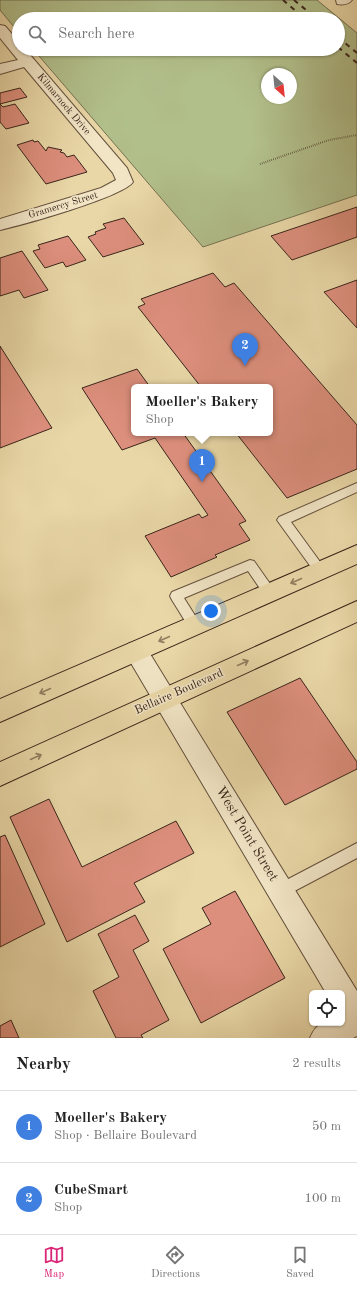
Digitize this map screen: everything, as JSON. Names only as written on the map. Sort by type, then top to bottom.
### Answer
[{"type":"main road","points":[[0,711],[357,554]]},
{"type":"main road","name":"Bellaire Boulevard","points":[[0,774],[357,611]]},
{"type":"street","name":"Kilmarnock Drive","points":[[0,29],[12,43]]},
{"type":"street","name":"Kilmarnock Drive","points":[[23,56],[121,172],[125,182]]},
{"type":"street","points":[[0,69],[28,62]]},
{"type":"street","name":"Gramercy Street","points":[[0,225],[107,192],[125,182]]},
{"type":"street","name":"West Point Street","points":[[136,651],[357,1019]]},
{"type":"street","points":[[325,1038],[357,1019]]},
{"type":"lane","points":[[320,570],[283,520],[357,487]]},
{"type":"lane","points":[[195,625],[176,596],[250,565],[269,592]]},
{"type":"lane","points":[[280,890],[357,850]]},
{"type":"path","points":[[260,164],[329,140],[357,135]]},
{"type":"green space","points":[[0,0],[317,0],[332,12],[12,12],[12,25],[0,10]]},
{"type":"green space","points":[[345,23],[357,33],[357,195],[203,247],[39,56],[345,56]]},
{"type":"building","points":[[20,88],[27,97],[0,104],[0,93]]},
{"type":"building","points":[[0,104],[3,107],[15,104],[29,123],[6,129],[0,122]]},
{"type":"building","points":[[33,140],[34,142],[38,141],[46,151],[48,147],[62,150],[60,152],[64,153],[67,157],[74,155],[87,172],[46,184],[17,145]]},
{"type":"building","points":[[357,207],[357,237],[292,260],[271,236]]},
{"type":"building","points":[[124,218],[144,244],[103,257],[88,237],[96,234],[95,232],[106,228],[103,224]]},
{"type":"building","points":[[68,236],[86,260],[66,267],[63,262],[45,268],[33,251],[40,249],[38,245]]},
{"type":"building","points":[[22,251],[48,290],[24,298],[19,290],[0,296],[0,258]]},
{"type":"building","points":[[213,273],[225,287],[234,283],[357,425],[357,469],[287,498],[238,436],[273,436],[273,384],[199,384],[138,307],[145,304],[141,299]]},
{"type":"building","points":[[357,280],[357,328],[324,292]]},
{"type":"building","points":[[0,346],[52,428],[0,448]]},
{"type":"building","points":[[137,369],[148,384],[131,384],[131,436],[185,436],[246,521],[239,524],[250,540],[215,555],[217,557],[171,577],[145,536],[199,514],[202,518],[208,515],[155,438],[122,450],[82,388]]},
{"type":"building","points":[[300,678],[357,762],[357,769],[285,805],[227,712]]},
{"type":"building","points":[[49,799],[82,867],[176,821],[194,853],[134,883],[145,902],[67,942],[10,817]]},
{"type":"building","points":[[5,835],[45,924],[0,947],[0,837]]},
{"type":"building","points":[[235,891],[285,978],[201,1023],[163,949],[211,924],[202,908]]},
{"type":"building","points":[[135,915],[149,941],[133,950],[169,1020],[141,1035],[143,1038],[116,1038],[93,991],[119,977],[98,934]]},
{"type":"building","points":[[11,1020],[19,1038],[0,1038],[0,1026]]},
{"type":"railway","points":[[283,0],[297,12]]},
{"type":"railway","points":[[294,0],[309,12]]},
{"type":"railway","points":[[345,43],[357,53]]},
{"type":"railway","points":[[345,53],[357,63]]},
{"type":"place","name":"CubeSmart","points":[[245,366]]},
{"type":"place","name":"Moeller's Bakery","points":[[202,482]]}]
